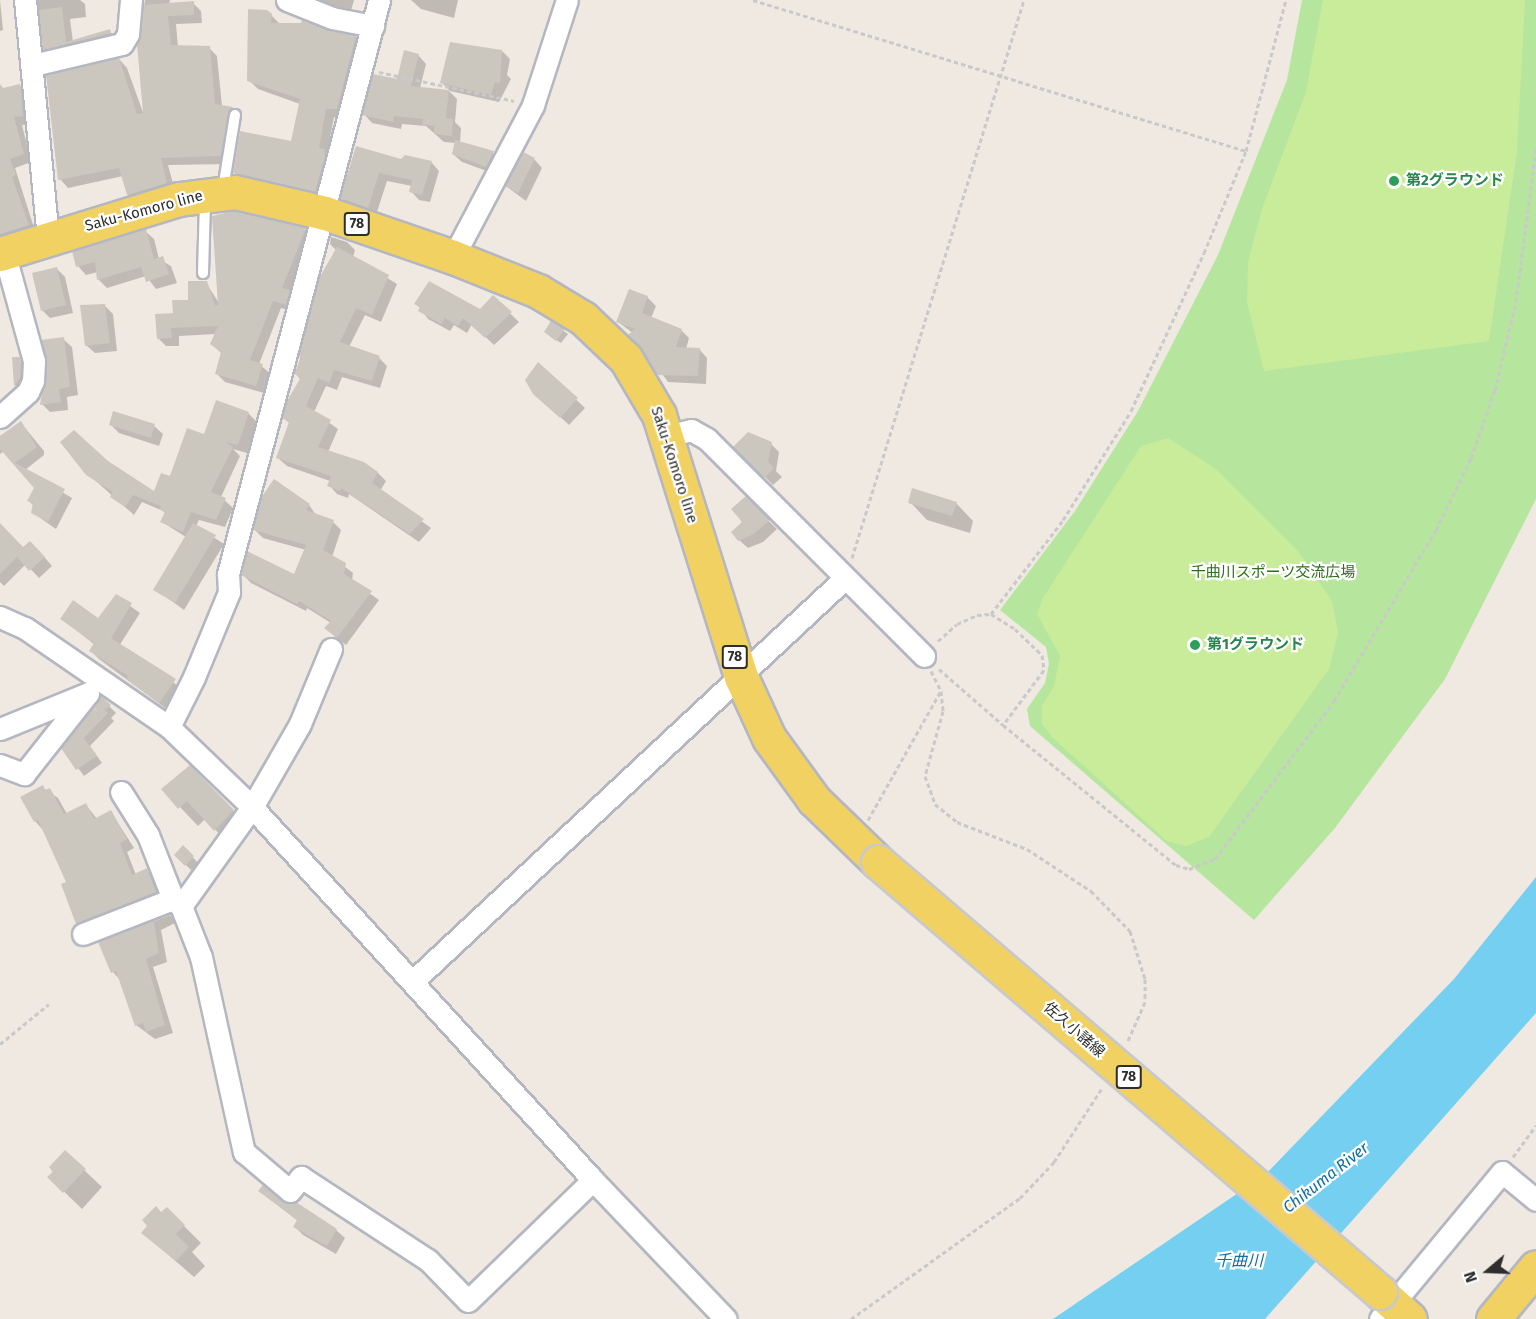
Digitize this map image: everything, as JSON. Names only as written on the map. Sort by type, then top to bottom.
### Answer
[{"type":"main road","name":"Saku-Komoro line","points":[[2,253],[48,237],[214,193],[249,194],[325,213],[453,257],[538,291],[602,332],[640,377],[667,436],[741,677],[780,756],[814,800],[867,853]]},
{"type":"main road","name":"佐久小諸線","points":[[867,853],[1391,1308]]},
{"type":"main road","points":[[1493,1319],[1536,1267]]},
{"type":"street","points":[[25,0],[48,237]]},
{"type":"street","points":[[33,65],[122,44],[128,34],[131,0]]},
{"type":"street","points":[[287,0],[332,18],[373,26]]},
{"type":"street","points":[[169,727],[199,666],[229,592],[228,574],[325,213],[379,0]]},
{"type":"street","points":[[453,257],[533,105],[567,0]]},
{"type":"street","points":[[0,417],[28,392],[33,381],[34,362],[2,253]]},
{"type":"street","points":[[667,436],[691,429],[707,439],[844,579],[924,656]]},
{"type":"street","points":[[412,982],[844,579]]},
{"type":"street","points":[[0,617],[25,628],[95,687],[169,727],[252,807],[593,1180],[726,1319]]},
{"type":"street","points":[[83,934],[177,903],[252,807],[300,724],[331,650]]},
{"type":"street","points":[[0,729],[95,687]]},
{"type":"street","points":[[0,765],[24,774],[95,687]]},
{"type":"street","points":[[121,792],[148,835],[203,968],[239,1140],[252,1159],[290,1191],[301,1177],[428,1260],[468,1301],[593,1180]]},
{"type":"street","points":[[1391,1308],[1462,1216],[1502,1172],[1536,1200]]},
{"type":"lane","points":[[203,273],[214,193],[235,116]]},
{"type":"path","points":[[753,0],[1246,151]]},
{"type":"path","points":[[844,579],[1024,0]]},
{"type":"path","points":[[1286,0],[1246,151],[1204,254],[1131,411],[1063,519],[991,614],[957,624],[924,656],[1003,725],[1176,865],[1189,869],[1215,859],[1334,701],[1404,586],[1471,458],[1495,390],[1516,302],[1536,147]]},
{"type":"path","points":[[362,68],[533,105]]},
{"type":"path","points":[[991,614],[1033,644],[1042,655],[1044,670],[1003,725]]},
{"type":"path","points":[[867,853],[940,691]]},
{"type":"path","points":[[0,1044],[49,1004]]},
{"type":"path","points":[[1502,1172],[1536,1125]]},
{"type":"green space","name":"千曲川スポーツ交流広場","points":[[1302,0],[1536,0],[1536,499],[1445,679],[1335,828],[1254,920],[1030,726],[1027,709],[1045,683],[1049,664],[1046,647],[1000,610],[1075,511],[1138,411],[1218,255],[1287,80]]},
{"type":"green space","name":"第2グラウンド","points":[[1323,0],[1525,0],[1517,152],[1489,341],[1264,371],[1247,302],[1248,262],[1262,209],[1306,92]]},
{"type":"green space","name":"第1グラウンド","points":[[1168,438],[1216,469],[1298,551],[1332,601],[1338,633],[1329,669],[1209,837],[1186,846],[1167,841],[1053,738],[1042,724],[1042,706],[1054,686],[1060,656],[1037,614],[1043,598],[1141,446]]},
{"type":"water","name":"千曲川","points":[[1536,877],[1536,1013],[1265,1319],[1053,1319],[1266,1174],[1454,979]]},
{"type":"building","points":[[194,1],[194,15],[168,16],[171,45],[210,46],[215,104],[233,107],[228,114],[221,156],[161,158],[167,183],[127,195],[119,168],[58,180],[46,75],[119,58],[137,114],[143,113],[137,44],[143,5]]},
{"type":"building","points":[[62,7],[66,42],[110,29],[111,33],[43,50],[39,10]]},
{"type":"building","points":[[248,9],[267,10],[272,14],[271,23],[301,23],[302,20],[356,36],[337,109],[326,109],[319,148],[324,149],[325,157],[315,192],[233,173],[240,131],[291,141],[300,99],[247,81]]},
{"type":"building","points":[[450,42],[502,50],[500,83],[495,82],[491,95],[440,83]]},
{"type":"building","points":[[404,50],[419,54],[411,86],[449,90],[446,118],[453,119],[452,136],[434,134],[434,126],[422,125],[423,119],[394,116],[393,122],[362,115],[373,74],[397,79]]},
{"type":"building","points":[[0,84],[3,88],[20,84],[23,116],[14,117],[24,154],[10,159],[16,175],[12,177],[29,225],[0,234]]},
{"type":"building","points":[[455,140],[494,151],[486,167],[452,154]]},
{"type":"building","points":[[356,146],[401,159],[405,155],[432,161],[422,195],[409,192],[412,180],[379,173],[368,208],[340,198]]},
{"type":"building","points":[[523,152],[535,158],[518,193],[505,186]]},
{"type":"building","points":[[234,211],[306,228],[282,288],[290,290],[286,305],[273,301],[250,360],[263,364],[256,386],[215,374],[221,352],[210,344],[218,326],[171,328],[172,338],[157,339],[155,314],[173,313],[172,300],[188,300],[188,281],[207,281],[215,305],[218,305],[212,216]]},
{"type":"building","points":[[146,229],[154,259],[163,256],[169,274],[146,282],[141,267],[97,280],[95,262],[76,267],[72,251]]},
{"type":"building","points":[[337,247],[389,275],[372,315],[356,308],[340,342],[380,356],[372,381],[334,370],[329,383],[318,378],[306,406],[331,420],[318,447],[364,462],[378,472],[372,483],[424,519],[410,534],[341,488],[340,491],[327,486],[331,476],[276,458],[289,422],[282,418],[287,401],[301,377],[294,374],[301,358],[298,356],[318,280]]},
{"type":"building","points":[[57,267],[66,305],[41,311],[32,273]]},
{"type":"building","points":[[429,281],[480,309],[493,295],[512,312],[485,338],[463,318],[458,326],[445,318],[441,324],[418,311],[420,307],[414,304]]},
{"type":"building","points":[[629,289],[648,296],[642,313],[682,329],[676,347],[700,348],[698,376],[658,375],[628,335],[635,329],[616,322]]},
{"type":"building","points":[[105,304],[110,343],[85,346],[80,305]]},
{"type":"building","points":[[551,321],[565,329],[556,341],[544,332]]},
{"type":"building","points":[[64,337],[70,387],[59,389],[61,402],[40,405],[47,362],[41,340]]},
{"type":"building","points":[[12,357],[20,357],[21,362],[20,378],[14,386]]},
{"type":"building","points":[[538,362],[578,398],[560,418],[533,394],[525,380]]},
{"type":"building","points":[[216,400],[249,412],[238,445],[226,442],[233,447],[211,492],[226,498],[216,520],[191,512],[183,532],[160,522],[165,512],[159,509],[161,506],[133,495],[125,507],[110,497],[113,492],[86,475],[60,442],[74,430],[108,461],[154,491],[161,473],[170,476],[187,428],[204,434]]},
{"type":"building","points":[[113,411],[155,424],[151,438],[109,425]]},
{"type":"building","points":[[21,421],[37,447],[15,463],[65,489],[48,522],[31,513],[33,503],[27,501],[34,488],[0,449],[0,436]]},
{"type":"building","points":[[748,432],[772,442],[768,462],[774,468],[764,478],[733,447]]},
{"type":"building","points":[[274,479],[310,504],[306,510],[334,520],[323,550],[346,563],[344,574],[372,591],[337,638],[324,628],[331,621],[299,601],[297,604],[241,575],[247,551],[294,574],[306,545],[253,530],[261,498]]},
{"type":"building","points":[[912,488],[957,502],[952,516],[908,503]]},
{"type":"building","points":[[746,496],[770,520],[754,534],[738,541],[731,532],[742,522],[731,509]]},
{"type":"building","points":[[0,523],[23,547],[30,541],[45,557],[29,571],[17,557],[0,574]]},
{"type":"building","points":[[193,523],[216,535],[175,603],[153,590]]},
{"type":"building","points":[[116,594],[132,603],[111,638],[176,679],[159,703],[126,679],[128,676],[89,651],[94,643],[60,619],[73,600],[98,618]]},
{"type":"building","points":[[100,695],[111,705],[105,710],[108,713],[84,738],[97,756],[76,770],[61,748],[93,708],[98,712],[93,707]]},
{"type":"building","points":[[190,765],[234,810],[214,831],[187,801],[178,809],[161,789]]},
{"type":"building","points":[[43,785],[45,790],[50,788],[64,814],[86,803],[94,819],[111,810],[127,839],[120,843],[132,875],[147,868],[156,892],[76,924],[61,884],[66,882],[38,820],[34,822],[20,797]]},
{"type":"building","points":[[183,845],[194,856],[185,866],[174,855]]},
{"type":"building","points":[[170,914],[154,922],[159,953],[146,959],[165,1025],[146,1032],[143,1023],[135,1026],[116,971],[111,973],[98,942]]},
{"type":"building","points":[[65,1150],[86,1169],[63,1193],[47,1177],[53,1172],[49,1167]]},
{"type":"building","points":[[263,1185],[282,1201],[296,1202],[337,1229],[327,1246],[293,1227],[297,1220],[258,1191]]},
{"type":"building","points":[[156,1206],[161,1212],[167,1207],[185,1225],[176,1234],[189,1247],[176,1261],[141,1233],[147,1226],[142,1220]]},
{"type":"place","name":"第2グラウンド","points":[[1394,181]]},
{"type":"place","name":"第1グラウンド","points":[[1195,645]]},
{"type":"water label","name":"Chikuma River","points":[[1326,1178]]}]
